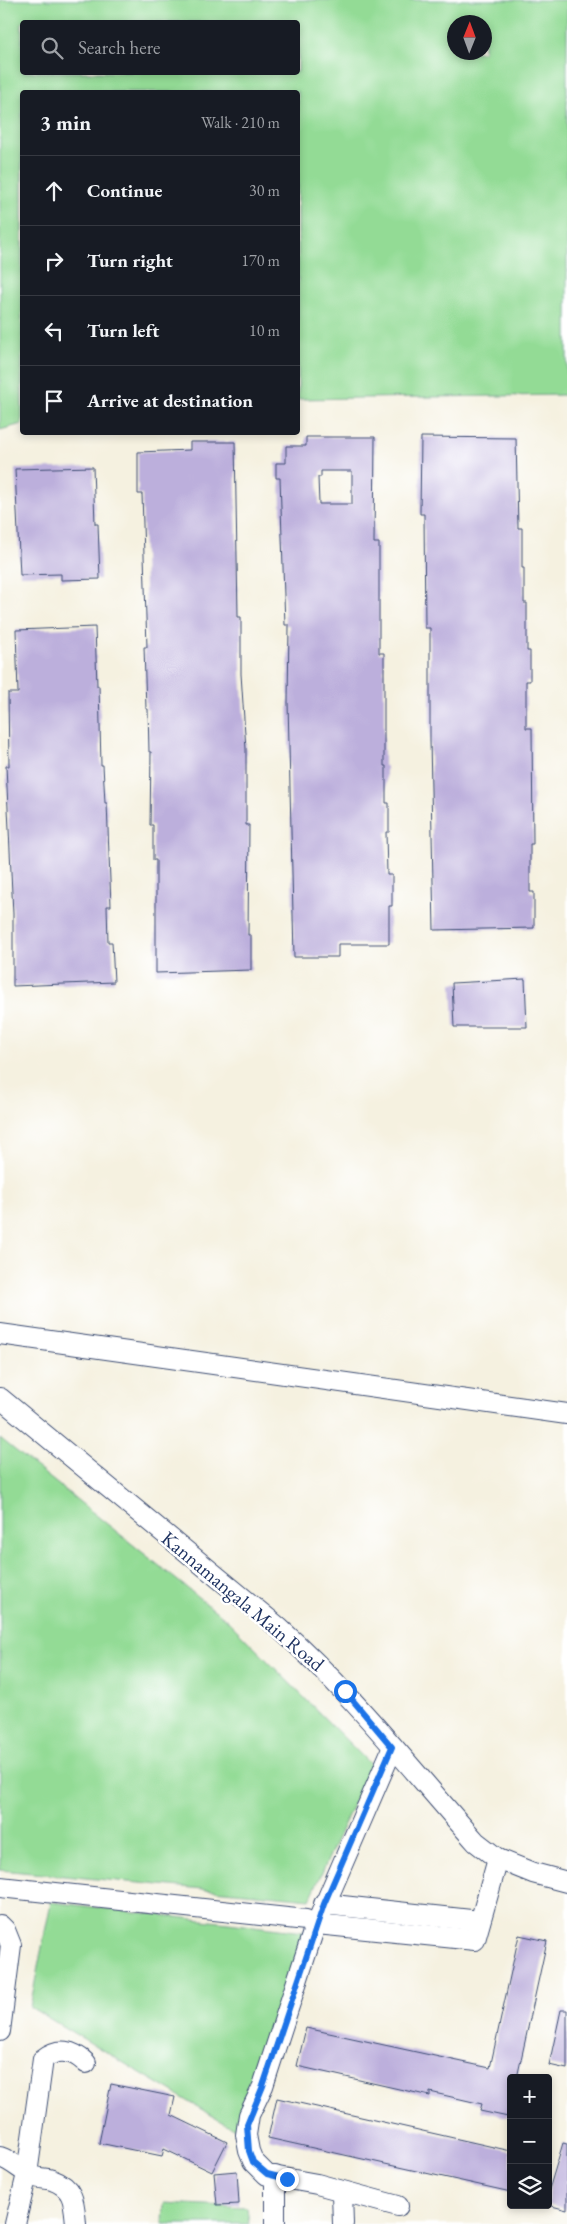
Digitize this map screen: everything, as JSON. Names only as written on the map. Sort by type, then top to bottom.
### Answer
[{"type":"street","points":[[0,1334],[567,1414]]},
{"type":"street","name":"Kannamangala Main Road","points":[[0,1398],[318,1662],[476,1842],[498,1859],[533,1873],[567,1882]]},
{"type":"street","points":[[392,1747],[315,1928],[263,2086],[247,2125],[247,2143],[253,2162],[267,2174],[317,2184],[398,2206]]},
{"type":"street","points":[[0,1887],[296,1918],[306,1920],[315,1928],[472,1941],[477,1938],[498,1859]]},
{"type":"street","points":[[324,1904],[480,1921]]},
{"type":"street","points":[[0,1925],[6,1930],[11,1945],[0,2031]]},
{"type":"street","points":[[15,2224],[28,2174],[43,2058],[52,2052],[66,2051],[78,2055],[86,2063]]},
{"type":"street","points":[[0,2157],[10,2160],[36,2178],[54,2181],[69,2192],[74,2200],[76,2224]]},
{"type":"street","points":[[275,2176],[275,2224]]},
{"type":"street","points":[[342,2192],[343,2224]]},
{"type":"green space","points":[[0,0],[567,0],[567,395],[300,399],[300,90],[20,90],[20,425],[0,430]]},
{"type":"green space","points":[[0,1438],[228,1621],[371,1765],[310,1899],[0,1870]]},
{"type":"green space","points":[[51,1902],[304,1932],[243,2134],[30,2007]]},
{"type":"green space","points":[[164,2203],[247,2207],[249,2224],[163,2224]]},
{"type":"building","points":[[306,437],[375,437],[374,543],[379,543],[379,653],[384,653],[384,766],[386,766],[386,803],[389,803],[389,832],[386,832],[387,875],[392,875],[392,906],[389,906],[389,944],[338,944],[338,957],[294,957],[288,702],[289,625],[285,625],[280,478],[276,478],[276,463],[286,463],[286,446],[306,446]],"holes":[[[321,471],[352,471],[352,504],[319,504],[318,477],[321,477]]]},
{"type":"building","points":[[421,437],[516,438],[518,528],[522,528],[524,603],[527,603],[527,651],[530,651],[530,681],[526,681],[526,728],[532,728],[533,844],[530,844],[530,892],[534,892],[534,928],[434,930],[430,628],[425,628],[424,514],[420,514]]},
{"type":"building","points":[[190,442],[235,442],[238,617],[241,617],[241,674],[246,749],[246,825],[249,825],[248,935],[251,935],[251,970],[156,973],[156,860],[153,860],[153,825],[150,825],[151,752],[149,752],[148,709],[146,709],[144,647],[147,647],[142,494],[138,494],[138,452],[190,450]]},
{"type":"building","points":[[93,467],[95,524],[98,524],[100,579],[61,580],[61,574],[20,575],[15,469]]},
{"type":"building","points":[[95,627],[101,765],[103,765],[105,803],[107,803],[111,906],[107,906],[108,942],[112,942],[114,982],[13,986],[13,914],[6,766],[9,766],[8,693],[18,693],[16,630]]},
{"type":"building","points":[[525,979],[527,1027],[454,1027],[452,983]]},
{"type":"building","points":[[519,1935],[547,1941],[518,2074],[507,2074],[507,2117],[480,2111],[482,2104],[430,2092],[430,2096],[297,2066],[306,2028],[490,2068]]},
{"type":"building","points":[[561,2010],[567,2010],[567,2069],[549,2065]]},
{"type":"building","points":[[111,2084],[175,2097],[171,2115],[227,2142],[212,2172],[164,2149],[162,2156],[99,2143]]},
{"type":"building","points":[[277,2098],[507,2150],[507,2191],[268,2138]]},
{"type":"building","points":[[563,2143],[567,2144],[567,2210],[552,2206],[552,2180]]},
{"type":"building","points":[[237,2171],[239,2204],[217,2205],[214,2173]]},
{"type":"route","points":[[287,2179],[267,2174],[253,2162],[246,2135],[249,2115],[263,2086],[324,1904],[392,1747],[345,1691]]}]
